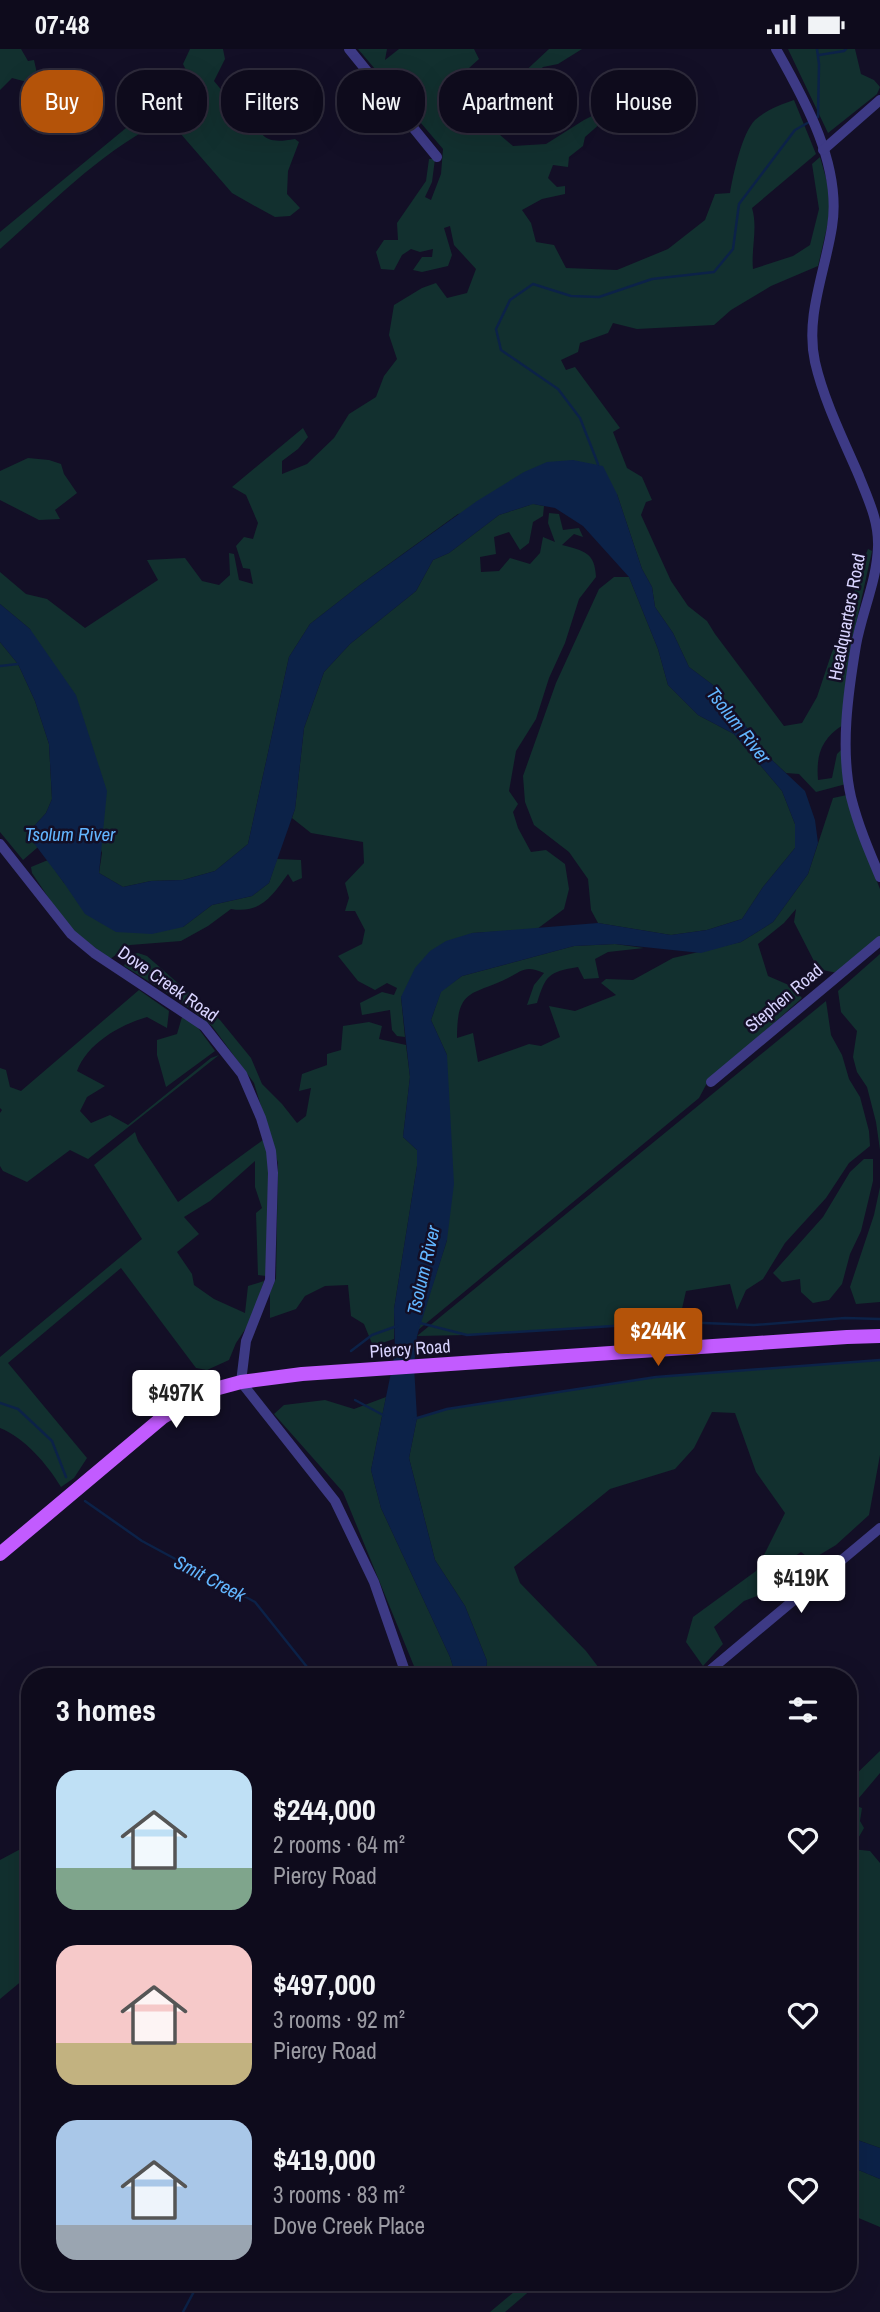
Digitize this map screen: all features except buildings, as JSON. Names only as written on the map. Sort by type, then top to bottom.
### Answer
[{"type":"main road","name":"Piercy Road","points":[[0,1554],[163,1417],[215,1389],[241,1382],[302,1374],[880,1336]]},
{"type":"street","points":[[349,49],[438,157]]},
{"type":"street","name":"Headquarters Road","points":[[776,49],[804,103],[832,177],[835,205],[811,335],[814,358],[822,384],[871,506],[878,532],[874,570],[856,644],[847,722],[847,747],[851,795],[880,877]]},
{"type":"street","points":[[824,150],[880,100]]},
{"type":"street","name":"Dove Creek Road","points":[[0,844],[71,934],[94,953],[204,1026],[242,1074],[261,1118],[271,1151],[273,1173],[270,1280],[246,1341],[241,1382]]},
{"type":"street","name":"Stephen Road","points":[[711,1082],[880,941]]},
{"type":"street","points":[[241,1382],[335,1500],[374,1582],[404,1668]]},
{"type":"street","points":[[713,1668],[880,1528]]},
{"type":"green space","points":[[0,49],[21,49],[28,61],[34,60],[36,70],[21,70],[21,80],[12,78],[0,90]]},
{"type":"green space","points":[[190,49],[223,49],[225,59],[214,81],[221,90],[221,133],[261,133],[272,140],[295,139],[299,142],[288,171],[287,194],[300,208],[290,216],[275,217],[232,193],[180,133],[207,133],[207,70],[186,70],[183,64]]},
{"type":"green space","points":[[358,49],[387,49],[385,60],[399,49],[474,49],[479,59],[469,70],[439,70],[439,133],[498,133],[513,146],[546,144],[563,133],[577,133],[577,124],[591,116],[591,132],[585,137],[583,146],[569,157],[568,167],[553,165],[548,178],[557,187],[565,186],[565,194],[542,199],[522,210],[531,223],[536,242],[554,245],[566,268],[617,270],[668,249],[705,220],[715,194],[730,193],[742,144],[755,120],[794,100],[816,154],[752,208],[753,269],[793,256],[810,245],[819,209],[812,164],[820,157],[830,192],[830,214],[818,266],[771,286],[731,310],[714,325],[637,329],[613,323],[608,333],[580,343],[578,352],[561,360],[566,370],[575,367],[620,428],[613,432],[627,468],[642,477],[652,500],[646,502],[641,515],[671,581],[688,606],[707,621],[784,726],[802,723],[817,697],[832,652],[849,619],[858,573],[868,549],[872,551],[856,624],[843,725],[825,742],[818,763],[818,780],[832,778],[837,754],[843,748],[846,784],[816,792],[799,774],[786,773],[773,761],[713,685],[689,667],[673,633],[655,607],[652,587],[642,569],[617,494],[458,514],[310,624],[289,657],[248,844],[215,871],[183,880],[151,881],[123,887],[99,873],[102,853],[30,629],[0,604],[0,572],[26,594],[47,599],[85,628],[158,580],[147,560],[185,558],[202,581],[219,585],[230,575],[229,553],[234,554],[239,580],[253,584],[250,569],[243,568],[236,546],[244,537],[253,539],[258,523],[246,495],[232,487],[303,428],[308,437],[282,461],[282,474],[307,464],[334,438],[349,414],[376,397],[384,376],[397,359],[389,335],[394,305],[436,283],[447,298],[467,293],[476,269],[454,245],[450,226],[444,228],[452,255],[448,266],[422,272],[413,270],[422,257],[432,257],[433,249],[420,252],[411,249],[402,255],[394,270],[381,269],[376,252],[384,240],[398,240],[397,223],[426,181],[429,159],[435,159],[432,182],[425,197],[431,200],[441,174],[443,149],[425,128],[425,70],[376,70]]},
{"type":"green space","points":[[549,49],[582,49],[558,64],[540,70],[526,70]]},
{"type":"green space","points":[[788,49],[855,49],[861,74],[874,80],[880,87],[877,94],[828,133]]},
{"type":"green space","points":[[120,133],[140,133],[95,165],[0,249],[0,232]]},
{"type":"green space","points":[[28,458],[61,464],[64,474],[77,493],[55,510],[60,519],[39,520],[0,500],[0,471]]},
{"type":"green space","points":[[533,504],[544,506],[543,516],[533,522],[529,543],[520,550],[509,532],[494,537],[496,554],[480,557],[481,572],[499,571],[510,558],[530,564],[540,553],[543,537],[555,542],[548,523],[549,513],[559,514],[563,530],[579,528],[583,537],[574,534],[562,545],[591,557],[596,577],[579,599],[536,719],[516,751],[509,791],[518,804],[513,812],[518,828],[531,852],[546,850],[565,864],[569,889],[564,909],[537,929],[472,933],[401,997],[405,1037],[397,1036],[392,1030],[390,1010],[362,1015],[360,1003],[382,992],[394,995],[397,988],[387,983],[375,990],[358,981],[338,956],[362,944],[365,930],[355,911],[345,911],[349,898],[345,883],[364,863],[363,842],[311,833],[292,818],[304,728],[324,672],[350,644],[416,591],[433,560],[449,553],[499,515]]},
{"type":"green space","points":[[614,577],[629,577],[658,649],[668,685],[698,715],[734,734],[782,791],[795,824],[795,848],[763,887],[742,919],[707,930],[671,935],[598,923],[591,910],[588,879],[569,852],[534,825],[525,802],[523,776],[556,683],[599,589]]},
{"type":"green space","points":[[0,642],[18,664],[35,701],[49,744],[52,799],[46,813],[27,834],[38,847],[23,860],[0,832]]},
{"type":"green space","points":[[847,795],[880,889],[880,937],[837,973],[818,969],[794,922],[796,909],[784,923],[758,944],[768,976],[791,986],[802,998],[707,1083],[699,1098],[418,1330],[447,1240],[447,1055],[431,1020],[441,991],[462,976],[574,946],[615,944],[644,948],[608,952],[595,959],[599,978],[584,979],[578,967],[554,973],[543,986],[537,1003],[527,1005],[534,985],[544,973],[529,969],[469,996],[460,1010],[457,1038],[473,1033],[478,1062],[529,1044],[541,1046],[560,1037],[549,1006],[575,1011],[616,995],[601,983],[606,979],[633,980],[673,958],[741,942],[773,922],[808,874],[833,798]]},
{"type":"green space","points":[[277,859],[301,860],[302,878],[293,882],[288,874],[265,902],[250,909],[231,909],[181,941],[130,945],[110,959],[68,927],[32,873],[31,867],[48,860],[64,883],[183,927],[212,905],[252,896],[269,883]]},
{"type":"green space","points":[[138,953],[147,956],[220,1020],[251,1058],[262,1084],[297,1123],[306,1116],[311,1088],[299,1091],[302,1074],[327,1065],[327,1054],[341,1050],[343,1026],[369,1022],[382,1026],[379,1039],[406,1045],[410,1077],[403,1137],[417,1150],[417,1166],[394,1309],[394,1339],[373,1346],[364,1324],[351,1316],[348,1285],[325,1286],[305,1296],[296,1309],[270,1318],[270,1293],[276,1278],[278,1163],[254,1083],[212,1026],[177,999],[124,966],[128,955]]},
{"type":"green space","points":[[880,954],[880,1150],[867,1087],[857,1072],[853,1057],[857,1031],[841,1012],[838,991]]},
{"type":"green space","points":[[139,990],[169,1011],[167,1028],[147,1017],[115,1030],[88,1052],[77,1071],[105,1086],[87,1097],[80,1111],[91,1123],[110,1115],[128,1125],[211,1058],[219,1055],[88,1159],[70,1150],[27,1182],[3,1171],[0,1166],[0,1068],[6,1070],[10,1087],[21,1091]]},
{"type":"green space","points":[[826,1001],[831,1035],[842,1055],[849,1079],[860,1097],[870,1146],[849,1163],[826,1198],[785,1243],[763,1279],[746,1290],[737,1310],[730,1284],[686,1291],[679,1322],[417,1336]]},
{"type":"green space","points":[[182,1017],[196,1025],[215,1051],[166,1087],[157,1055],[157,1040],[177,1034]]},
{"type":"green space","points":[[135,1132],[138,1141],[178,1202],[263,1140],[269,1154],[266,1276],[258,1275],[256,1213],[262,1208],[255,1187],[255,1161],[210,1201],[184,1217],[199,1234],[177,1252],[192,1274],[194,1285],[214,1299],[245,1313],[248,1286],[264,1281],[250,1322],[229,1360],[207,1370],[196,1368],[121,1268],[8,1363],[87,1458],[74,1478],[61,1487],[35,1453],[18,1438],[0,1428],[0,1357],[142,1239],[94,1165]]},
{"type":"green space","points":[[864,1159],[873,1159],[873,1181],[861,1231],[850,1254],[842,1284],[829,1300],[813,1303],[801,1292],[800,1279],[782,1282],[773,1273],[823,1217],[850,1172]]},
{"type":"green space","points":[[880,1187],[880,1302],[856,1304],[850,1287],[874,1215]]},
{"type":"green space","points":[[880,1360],[880,1455],[869,1515],[836,1545],[811,1560],[801,1552],[786,1562],[767,1592],[744,1601],[714,1627],[723,1644],[703,1666],[686,1642],[693,1617],[756,1571],[785,1513],[756,1472],[735,1413],[712,1412],[694,1448],[675,1469],[610,1489],[514,1567],[520,1583],[599,1668],[486,1668],[487,1661],[465,1606],[435,1560],[409,1458],[417,1418],[447,1409],[656,1377]]},
{"type":"green space","points":[[386,1397],[371,1470],[381,1508],[453,1668],[415,1668],[343,1492],[274,1414],[284,1405],[325,1400],[354,1409]]},
{"type":"green space","points":[[880,1751],[880,1773],[857,1800],[857,1773]]},
{"type":"green space","points":[[857,1806],[862,1808],[860,1821],[864,1828],[857,1840]]},
{"type":"green space","points":[[21,1849],[21,1982],[0,1999],[0,1860]]},
{"type":"green space","points":[[857,1850],[870,1851],[880,1863],[880,2148],[857,2140]]},
{"type":"green space","points":[[857,2169],[880,2179],[880,2227],[857,2217]]},
{"type":"green space","points":[[515,2291],[530,2291],[505,2312],[490,2312]]},
{"type":"water","name":"Tsolum River","points":[[573,460],[603,466],[617,494],[642,569],[652,587],[655,607],[673,633],[689,667],[713,685],[773,761],[805,791],[815,820],[818,843],[808,874],[773,922],[741,942],[701,953],[615,944],[574,946],[462,976],[441,992],[431,1020],[447,1055],[454,1184],[447,1240],[417,1336],[414,1366],[417,1418],[409,1458],[435,1560],[465,1606],[487,1661],[486,1668],[453,1668],[381,1508],[371,1470],[395,1353],[394,1309],[417,1166],[417,1150],[403,1137],[410,1077],[401,997],[415,968],[430,951],[446,941],[472,933],[598,923],[671,935],[707,930],[742,919],[763,887],[795,848],[795,824],[782,791],[734,734],[698,715],[668,685],[658,649],[629,577],[583,526],[555,508],[533,504],[499,515],[449,553],[433,560],[416,591],[350,644],[324,672],[304,728],[295,809],[269,883],[252,896],[212,905],[183,927],[152,934],[116,932],[85,914],[27,834],[46,813],[52,799],[49,744],[35,701],[18,664],[0,642],[0,604],[30,629],[76,695],[107,791],[99,873],[123,887],[151,881],[183,880],[215,871],[248,844],[289,657],[310,624],[477,501],[524,472],[547,462]]},
{"type":"water","points":[[857,2140],[880,2148],[880,2179],[857,2169]]},
{"type":"waterway","points":[[816,118],[819,64],[817,49]]},
{"type":"waterway","points":[[819,55],[846,49]]},
{"type":"waterway","points":[[598,464],[580,418],[558,389],[501,350],[496,329],[510,300],[533,284],[571,296],[599,297],[652,279],[714,272],[733,249],[739,204],[795,130],[811,121]]},
{"type":"waterway","points":[[0,666],[18,664]]},
{"type":"waterway","points":[[420,1323],[467,1335],[679,1322],[754,1325],[845,1318],[880,1319]]},
{"type":"waterway","points":[[351,1351],[372,1335],[397,1326]]},
{"type":"waterway","points":[[414,1419],[447,1409],[656,1377],[880,1360]]},
{"type":"waterway","points":[[355,1400],[383,1415]]},
{"type":"waterway","name":"Smit Creek","points":[[0,1403],[18,1409],[52,1441],[66,1477]]},
{"type":"waterway","name":"Smit Creek","points":[[85,1501],[142,1541],[255,1602],[308,1668]]},
{"type":"waterway","points":[[183,2312],[194,2291]]}]
